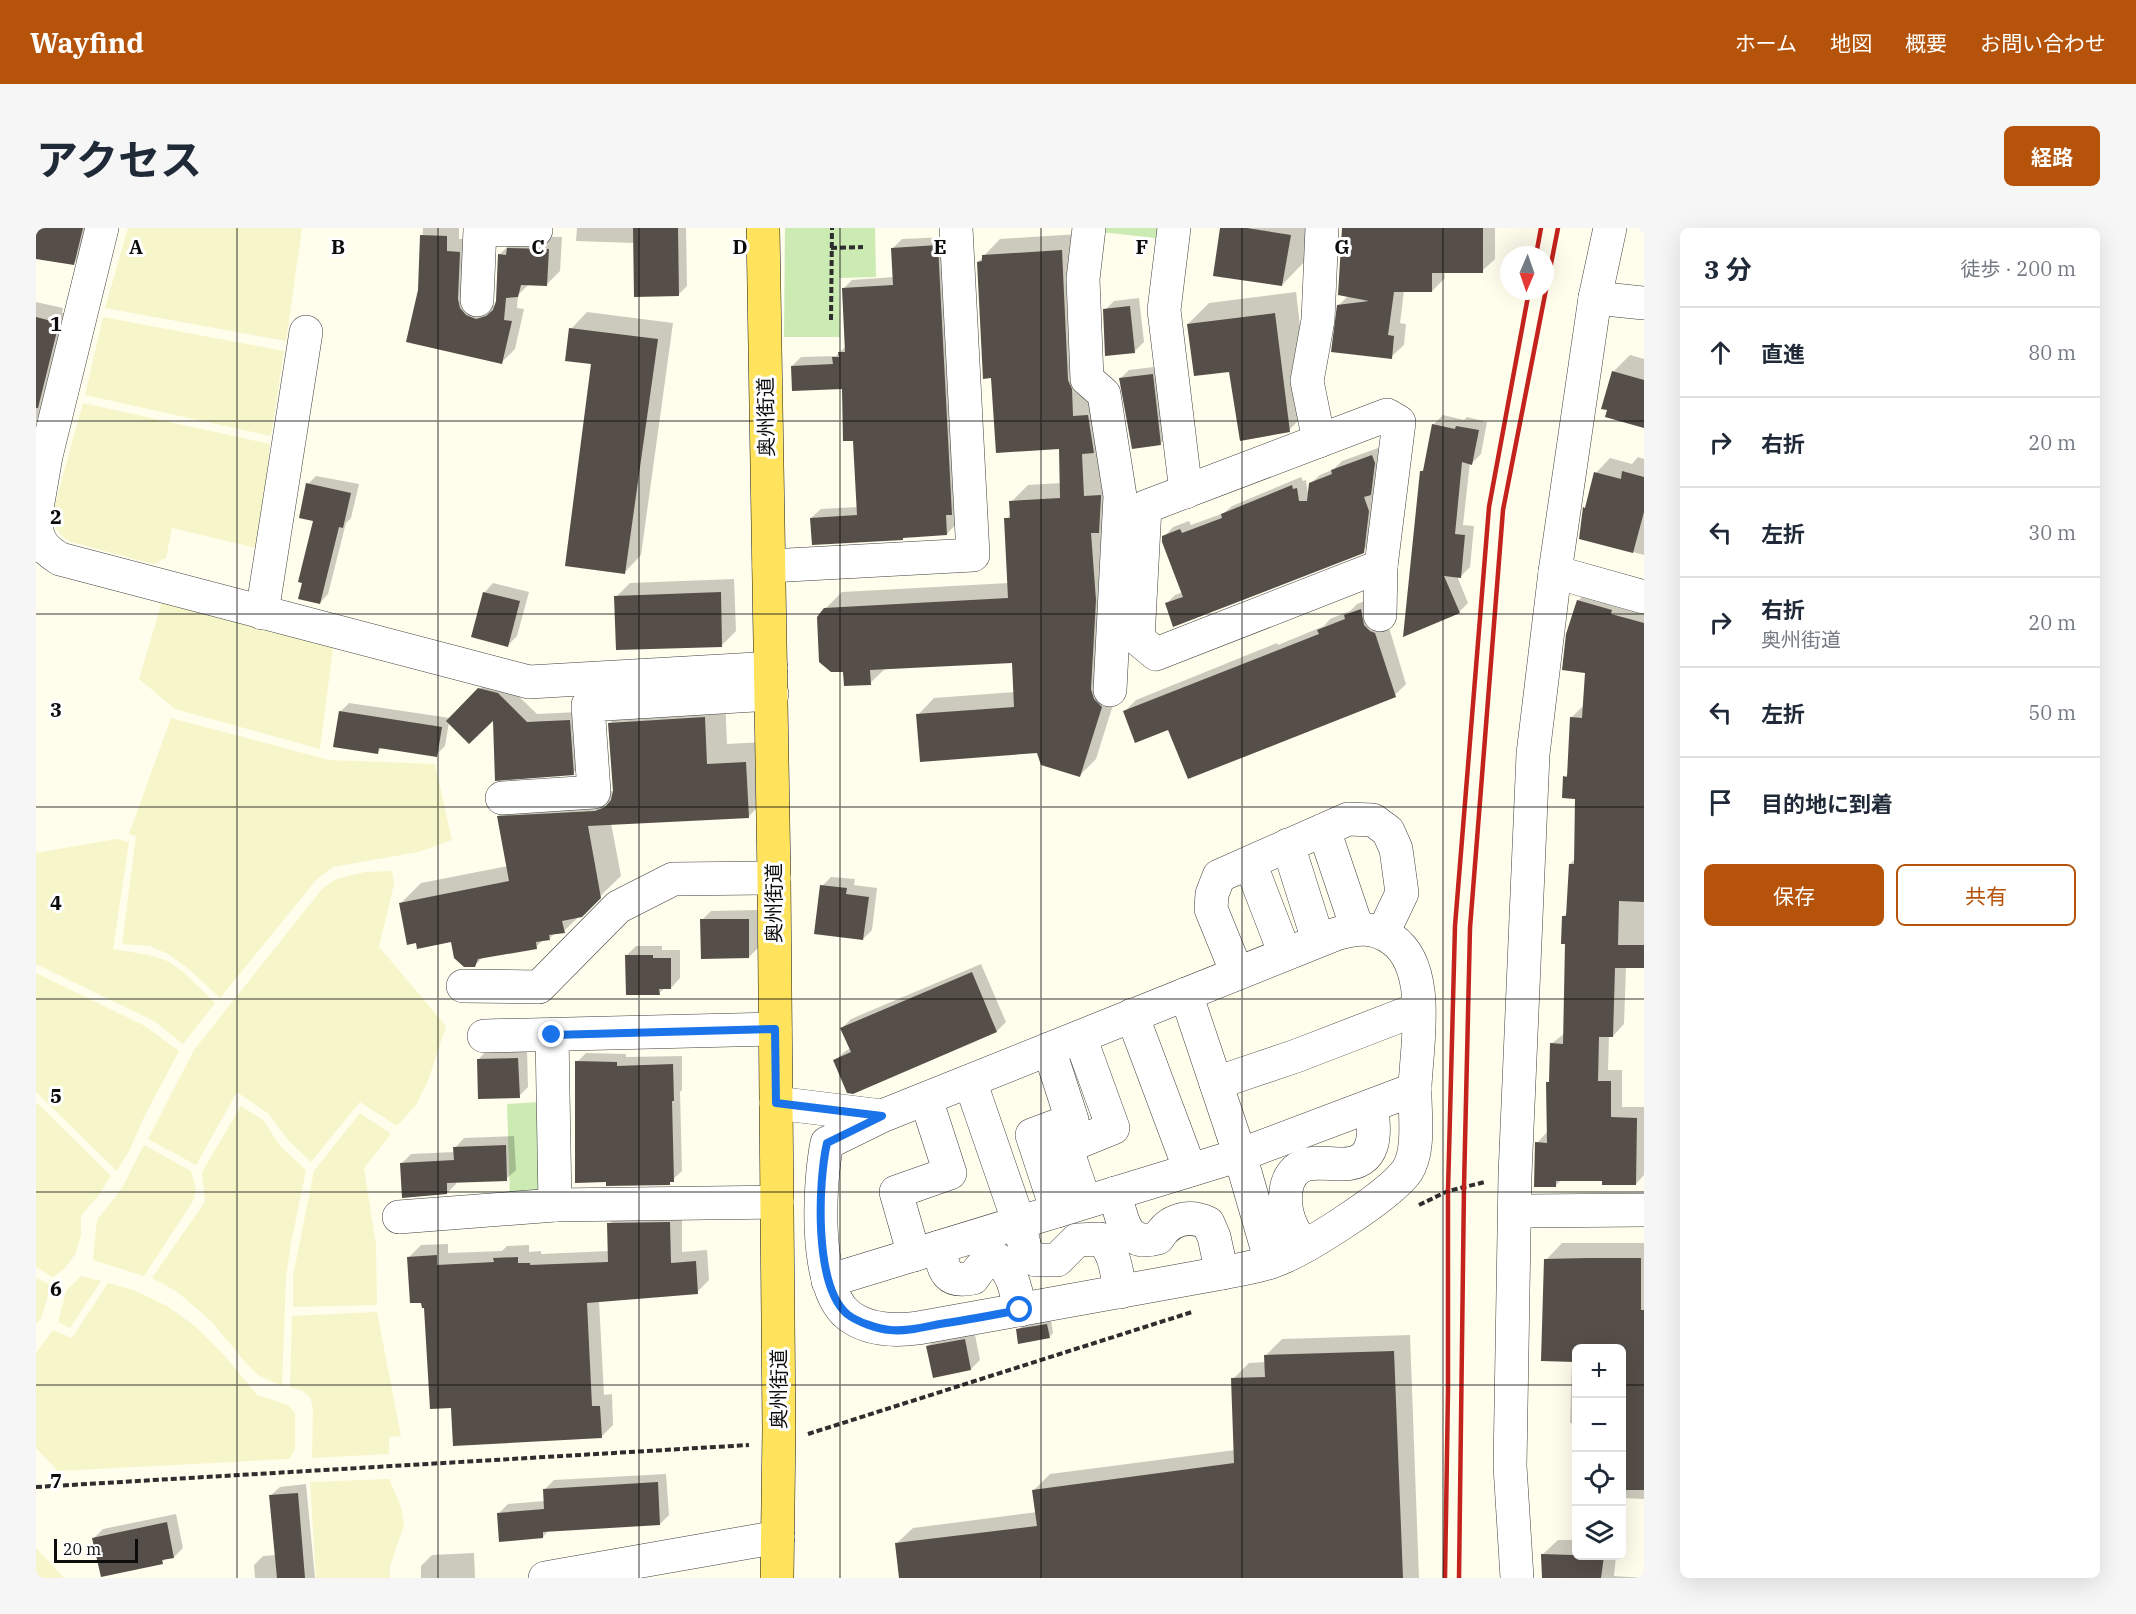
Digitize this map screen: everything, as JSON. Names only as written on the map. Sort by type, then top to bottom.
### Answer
[{"type":"main road","name":"奥州街道","points":[[763,228],[772,681],[779,1418],[777,1578]]},
{"type":"street","points":[[36,514],[41,454],[102,228]]},
{"type":"street","points":[[477,300],[480,228],[536,230],[536,228]]},
{"type":"street","points":[[769,566],[973,555],[957,228]]},
{"type":"street","points":[[1089,228],[1083,279],[1087,379],[1104,394],[1120,496],[1110,690]]},
{"type":"street","points":[[1174,228],[1164,310],[1185,492]]},
{"type":"street","points":[[1319,441],[1307,381],[1318,320],[1322,228]]},
{"type":"street","points":[[1517,1578],[1510,1466],[1515,1175],[1533,754],[1555,572],[1595,298],[1610,228]]},
{"type":"street","points":[[1595,298],[1644,303]]},
{"type":"street","points":[[262,613],[306,332]]},
{"type":"street","points":[[1380,615],[1381,566],[1399,422],[1387,415],[1145,507],[1138,639],[1156,654],[1381,566]]},
{"type":"street","points":[[36,526],[37,535],[44,549],[60,559],[529,682],[772,681]]},
{"type":"street","points":[[1555,572],[1644,597]]},
{"type":"street","points":[[502,798],[594,792],[588,705],[772,681]]},
{"type":"street","points":[[1237,974],[1211,909],[1212,894],[1220,876],[1348,819],[1373,820],[1388,831],[1396,849],[1402,893],[1370,931]]},
{"type":"street","points":[[1324,830],[1370,931]]},
{"type":"street","points":[[1288,846],[1318,940]]},
{"type":"street","points":[[1250,863],[1285,954]]},
{"type":"street","points":[[463,986],[539,987],[618,907],[673,879],[774,878]]},
{"type":"street","points":[[1370,931],[1402,947],[1413,966],[1418,988],[1419,1009],[1415,1145],[1408,1169],[1395,1184],[1370,1204],[1305,1246],[1271,1263],[1222,1273],[918,1328],[890,1330],[878,1328],[848,1315],[839,1304],[828,1281],[823,1245],[820,1182],[827,1143],[882,1116],[1318,940],[1370,931]]},
{"type":"street","points":[[1186,994],[1240,1155],[1271,1263]]},
{"type":"street","points":[[1215,1083],[1296,1056],[1419,1009]]},
{"type":"street","points":[[1132,1015],[1190,1170]]},
{"type":"street","points":[[483,1036],[775,1029]]},
{"type":"street","points":[[552,1035],[555,1205]]},
{"type":"street","points":[[1080,1037],[1113,1128],[1066,1148],[1086,1202]]},
{"type":"street","points":[[1049,1049],[1072,1120],[1032,1135],[1086,1202],[1134,1237],[1146,1241],[1158,1238],[1163,1230],[1174,1221],[1200,1219],[1208,1223],[1214,1237],[1222,1273]]},
{"type":"street","points":[[970,1081],[1019,1222],[1026,1252],[1036,1260],[1057,1260],[1077,1240],[1100,1239],[1108,1245],[1116,1265],[1120,1292]]},
{"type":"street","points":[[828,1281],[1240,1155],[1415,1089]]},
{"type":"street","points":[[927,1099],[950,1173],[896,1192],[927,1251],[944,1270],[952,1277],[962,1281],[973,1278],[981,1266],[990,1259],[997,1258],[1011,1276],[1020,1310]]},
{"type":"street","points":[[776,1103],[882,1116]]},
{"type":"street","points":[[1305,1246],[1293,1229],[1287,1215],[1285,1199],[1292,1174],[1297,1167],[1311,1163],[1353,1164],[1364,1155],[1373,1146],[1371,1106]]},
{"type":"street","points":[[399,1217],[555,1205],[777,1202]]},
{"type":"street","points":[[1515,1211],[1644,1210]]},
{"type":"street","points":[[544,1578],[778,1537]]},
{"type":"path","points":[[831,320],[832,228]]},
{"type":"path","points":[[831,248],[863,248]]},
{"type":"path","points":[[807,1435],[1069,1351]]},
{"type":"path","points":[[36,1487],[750,1445]]},
{"type":"green space","points":[[128,228],[302,228],[286,341],[105,308]]},
{"type":"green space","points":[[785,228],[875,228],[876,277],[839,278],[840,337],[784,337]]},
{"type":"green space","points":[[1101,228],[1165,228],[1164,239],[1101,232]]},
{"type":"green space","points":[[103,317],[284,351],[271,436],[85,395]]},
{"type":"green space","points":[[83,403],[270,444],[260,549],[172,528],[166,558],[153,564],[71,542],[62,536],[55,527],[52,515]]},
{"type":"green space","points":[[162,602],[333,648],[320,749],[175,709],[139,679]]},
{"type":"green space","points":[[171,718],[329,760],[435,764],[452,840],[418,852],[333,867],[317,879],[220,998],[190,970],[168,954],[150,946],[122,944],[136,836],[129,834]]},
{"type":"green space","points":[[116,839],[129,842],[113,949],[149,955],[167,961],[182,971],[215,1003],[183,1044],[154,1021],[36,964],[36,853]]},
{"type":"green space","points":[[392,871],[394,884],[379,947],[446,1026],[428,1081],[416,1105],[397,1126],[360,1102],[311,1162],[289,1141],[269,1114],[237,1092],[196,1165],[148,1139],[194,1050],[322,889],[336,879],[365,872]]},
{"type":"green space","points":[[36,973],[143,1025],[179,1051],[117,1171],[36,1092]]},
{"type":"green space","points":[[36,1102],[111,1176],[81,1216],[81,1235],[76,1253],[65,1268],[53,1277],[36,1267]]},
{"type":"green space","points":[[539,1102],[543,1196],[510,1197],[507,1104]]},
{"type":"green space","points":[[241,1106],[263,1120],[281,1147],[306,1170],[286,1277],[282,1386],[258,1375],[211,1321],[176,1291],[152,1278],[205,1202],[202,1172]]},
{"type":"green space","points":[[360,1113],[391,1134],[364,1168],[376,1245],[377,1305],[293,1307],[293,1276],[314,1171]]},
{"type":"green space","points":[[144,1145],[191,1171],[196,1189],[193,1201],[144,1276],[93,1260],[97,1220],[122,1188]]},
{"type":"green space","points":[[81,1276],[101,1281],[70,1328],[58,1322],[66,1291]]},
{"type":"green space","points":[[36,1278],[51,1285],[41,1319],[36,1323]]},
{"type":"green space","points":[[108,1283],[136,1291],[167,1306],[195,1326],[224,1355],[257,1395],[288,1405],[295,1413],[295,1450],[289,1459],[58,1471],[36,1448],[36,1353],[53,1330],[72,1338]]},
{"type":"green space","points":[[377,1312],[401,1436],[389,1437],[389,1454],[312,1458],[313,1408],[310,1397],[301,1390],[290,1387],[292,1316]]},
{"type":"green space","points":[[389,1479],[401,1507],[404,1525],[390,1566],[390,1578],[316,1578],[310,1482]]},
{"type":"green space","points":[[36,1548],[64,1578],[36,1578]]},
{"type":"building","points":[[36,228],[83,228],[74,265],[36,259]]},
{"type":"building","points":[[633,228],[678,228],[679,296],[634,297]]},
{"type":"building","points":[[1220,228],[1247,228],[1291,235],[1282,286],[1213,276]]},
{"type":"building","points":[[1342,228],[1483,228],[1483,273],[1432,273],[1432,292],[1394,292],[1388,335],[1394,336],[1392,359],[1331,352],[1337,305],[1369,301],[1338,295]]},
{"type":"building","points":[[420,235],[447,236],[447,251],[460,252],[458,299],[460,308],[466,315],[476,319],[486,316],[493,310],[496,301],[498,254],[506,255],[507,248],[549,249],[547,286],[521,285],[518,297],[506,298],[504,320],[512,321],[502,364],[406,342],[418,290]]},
{"type":"building","points":[[938,245],[952,515],[946,515],[947,535],[812,545],[810,518],[857,515],[853,441],[843,441],[842,389],[792,391],[791,366],[833,364],[832,357],[839,357],[838,352],[845,352],[842,288],[893,285],[891,248]]},
{"type":"building","points":[[1062,250],[1068,380],[1072,389],[1073,416],[1088,415],[1094,453],[1082,454],[1084,496],[1101,495],[1099,533],[1091,533],[1096,600],[1091,689],[1094,699],[1102,707],[1080,777],[1041,765],[1037,753],[920,762],[916,714],[1014,707],[1012,663],[870,670],[871,685],[844,686],[843,672],[831,672],[819,662],[817,617],[824,608],[1008,598],[1004,518],[1010,518],[1009,501],[1060,498],[1059,449],[996,453],[991,378],[983,379],[977,262],[982,261],[982,255]]},
{"type":"building","points":[[1130,306],[1135,353],[1105,356],[1103,309]]},
{"type":"building","points":[[1275,313],[1290,432],[1240,441],[1229,372],[1194,376],[1187,324]]},
{"type":"building","points":[[36,317],[59,323],[38,408],[36,408]]},
{"type":"building","points":[[569,328],[658,339],[625,574],[565,566],[591,364],[565,361]]},
{"type":"building","points":[[1612,371],[1644,380],[1644,428],[1605,417],[1607,410],[1601,409]]},
{"type":"building","points":[[1153,374],[1161,445],[1132,449],[1119,378]]},
{"type":"building","points":[[1432,424],[1455,429],[1456,426],[1479,430],[1472,465],[1462,462],[1455,534],[1465,535],[1461,578],[1444,576],[1460,613],[1403,637],[1420,471],[1423,471]]},
{"type":"building","points":[[1372,455],[1375,463],[1371,495],[1364,497],[1369,511],[1364,553],[1173,627],[1165,603],[1183,597],[1162,542],[1162,536],[1180,529],[1182,533],[1222,518],[1221,514],[1292,485],[1293,489],[1297,488],[1299,501],[1307,501],[1309,483],[1332,474],[1331,470]]},
{"type":"building","points":[[1622,471],[1644,477],[1644,512],[1633,553],[1579,539],[1583,507],[1585,508],[1594,472],[1621,479]]},
{"type":"building","points":[[306,483],[351,493],[343,528],[339,527],[320,604],[298,599],[302,583],[298,582],[313,521],[299,518]]},
{"type":"building","points":[[483,592],[520,601],[508,647],[471,637]]},
{"type":"building","points":[[721,592],[722,647],[616,650],[614,596]]},
{"type":"building","points":[[1577,600],[1612,610],[1611,614],[1644,623],[1644,902],[1619,901],[1618,945],[1644,945],[1644,968],[1615,968],[1613,1037],[1599,1037],[1598,1081],[1611,1081],[1611,1117],[1637,1118],[1636,1185],[1602,1185],[1602,1181],[1556,1181],[1556,1187],[1534,1187],[1535,1142],[1547,1143],[1546,1082],[1549,1082],[1550,1043],[1563,1044],[1565,944],[1561,944],[1562,916],[1566,916],[1569,864],[1574,864],[1575,799],[1562,798],[1563,776],[1567,777],[1570,717],[1582,718],[1585,673],[1562,670],[1566,634]]},
{"type":"building","points":[[1361,609],[1364,625],[1375,633],[1396,697],[1188,779],[1168,730],[1135,743],[1123,711],[1319,634],[1317,630],[1345,619],[1344,615]]},
{"type":"building","points":[[478,688],[498,693],[527,722],[570,720],[574,775],[495,781],[493,721],[469,744],[446,721]]},
{"type":"building","points":[[339,711],[442,727],[437,757],[379,748],[378,754],[333,747]]},
{"type":"building","points":[[705,717],[707,764],[746,762],[749,818],[588,826],[601,898],[582,917],[562,921],[565,933],[549,935],[550,940],[536,942],[537,949],[478,959],[475,967],[464,967],[454,958],[451,942],[417,949],[416,943],[407,945],[399,903],[509,881],[497,816],[595,811],[605,807],[611,800],[613,791],[608,723]]},
{"type":"building","points":[[820,885],[847,888],[846,894],[869,897],[863,940],[814,934]]},
{"type":"building","points":[[700,919],[749,919],[749,958],[701,959]]},
{"type":"building","points":[[625,955],[653,955],[653,958],[671,958],[671,989],[659,989],[660,995],[626,995]]},
{"type":"building","points":[[972,972],[997,1032],[853,1094],[847,1093],[833,1060],[851,1052],[840,1028]]},
{"type":"building","points":[[518,1058],[520,1098],[478,1099],[477,1059]]},
{"type":"building","points":[[575,1061],[617,1062],[617,1066],[673,1064],[674,1182],[670,1182],[670,1185],[606,1186],[606,1182],[575,1183]]},
{"type":"building","points":[[506,1145],[507,1181],[447,1183],[447,1194],[402,1198],[400,1163],[454,1160],[453,1147]]},
{"type":"building","points":[[670,1222],[671,1263],[696,1261],[698,1294],[587,1303],[592,1406],[600,1406],[602,1438],[453,1446],[451,1408],[430,1409],[424,1308],[421,1303],[410,1303],[407,1257],[437,1255],[437,1265],[494,1262],[493,1258],[518,1257],[518,1263],[530,1263],[530,1265],[608,1262],[607,1223]]},
{"type":"building","points":[[1641,1258],[1641,1310],[1644,1310],[1644,1490],[1626,1490],[1626,1344],[1572,1344],[1572,1362],[1541,1361],[1544,1259]]},
{"type":"building","points":[[1047,1324],[1050,1338],[1018,1344],[1016,1329]]},
{"type":"building","points":[[965,1339],[971,1370],[933,1378],[926,1346]]},
{"type":"building","points":[[1394,1351],[1403,1578],[899,1578],[895,1543],[1037,1526],[1032,1490],[1234,1463],[1231,1378],[1265,1377],[1264,1355]]},
{"type":"building","points":[[658,1482],[660,1525],[543,1532],[543,1538],[499,1542],[497,1513],[544,1509],[543,1489]]},
{"type":"building","points":[[298,1493],[305,1578],[277,1578],[269,1495]]},
{"type":"building","points":[[167,1522],[174,1558],[162,1560],[163,1564],[101,1577],[92,1538]]},
{"type":"building","points":[[1541,1554],[1572,1555],[1572,1560],[1603,1560],[1601,1578],[1542,1578]]},
{"type":"railway","points":[[1538,246],[1541,228]]},
{"type":"railway","points":[[1459,1578],[1470,928],[1503,510],[1558,228]]},
{"type":"railway","points":[[1445,1578],[1448,1191],[1455,926],[1489,507],[1527,300]]},
{"type":"route","points":[[552,1035],[775,1029],[776,1103],[882,1116],[827,1143],[823,1160],[820,1182],[823,1245],[828,1281],[839,1304],[848,1315],[878,1328],[890,1330],[918,1328],[1020,1310]]}]
